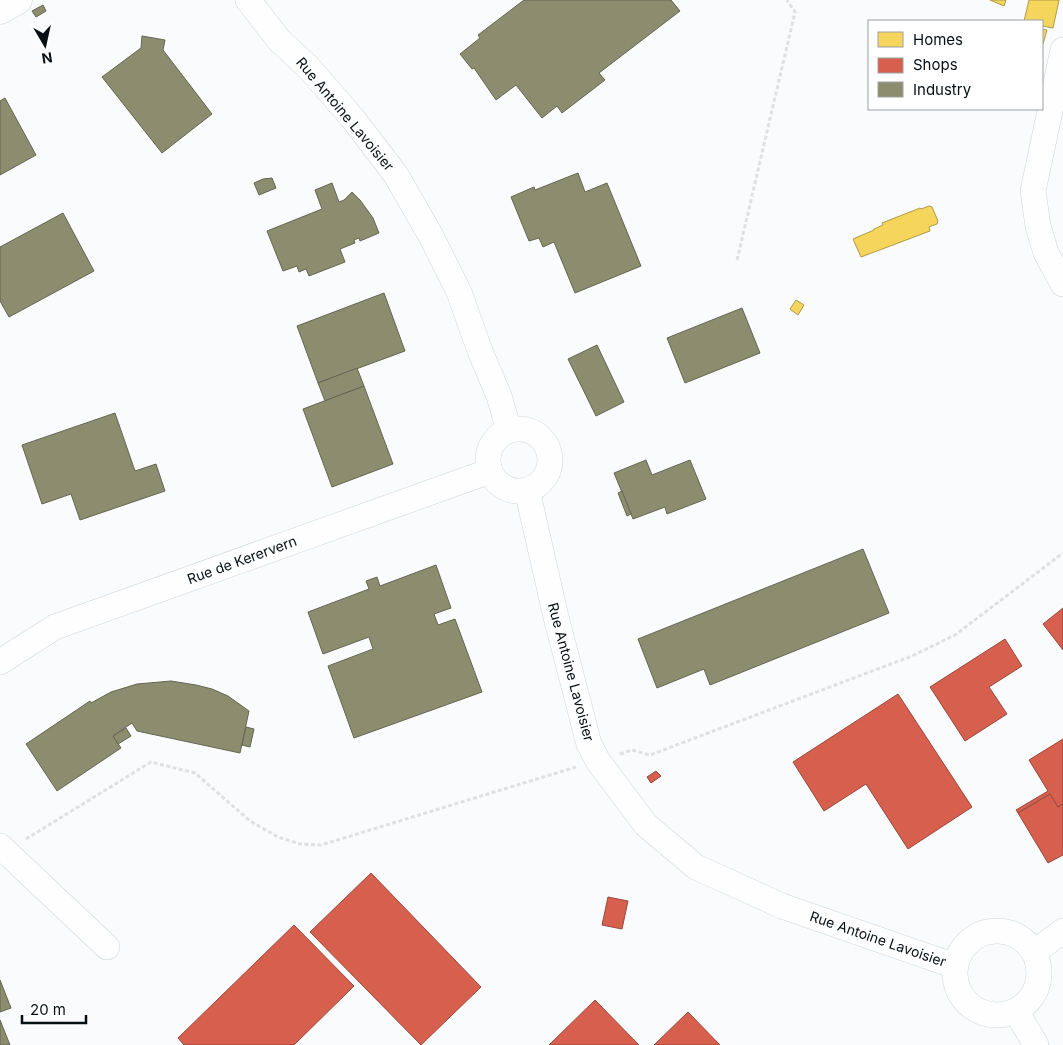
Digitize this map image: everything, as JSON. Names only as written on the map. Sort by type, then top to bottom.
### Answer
[{"type":"street","points":[[0,10],[18,0]]},
{"type":"street","name":"Rue Antoine Lavoisier","points":[[248,0],[279,40],[309,68],[348,113],[396,175],[459,292],[509,430]]},
{"type":"street","points":[[1063,50],[1033,191],[1038,226],[1046,253],[1063,284]]},
{"type":"street","points":[[518,428],[538,434],[549,450],[549,470],[544,479],[536,486],[518,492],[501,486],[490,472],[487,462],[492,442],[509,430],[518,428]]},
{"type":"street","name":"Rue de Kerervern","points":[[0,662],[54,627],[490,472]]},
{"type":"street","name":"Rue Antoine Lavoisier","points":[[527,490],[560,635],[589,744],[598,760],[646,825],[696,867],[782,906],[955,966]]},
{"type":"street","points":[[3,849],[107,946]]},
{"type":"street","points":[[989,931],[1006,932],[1022,939],[1034,952],[1039,968],[1038,985],[1029,1000],[1016,1011],[1001,1016],[985,1014],[971,1008],[961,996],[955,982],[955,966],[961,950],[973,938],[989,931]]},
{"type":"street","points":[[1034,952],[1063,931]]},
{"type":"street","points":[[1016,1011],[1036,1045]]},
{"type":"path","points":[[737,260],[795,12],[787,0]]},
{"type":"path","points":[[3,849],[151,762],[195,773],[250,821],[278,837],[300,844],[321,846],[632,750],[650,755],[912,656],[955,635],[1063,552]]},
{"type":"building: Homes","points":[[990,0],[1006,0],[1004,6]]},
{"type":"building: Homes","points":[[1029,0],[1059,0],[1053,28],[1043,26],[1043,20],[1024,20]]},
{"type":"building: Homes","points":[[1043,29],[1047,30],[1043,44]]},
{"type":"building: Homes","points":[[929,206],[932,207],[938,221],[937,224],[929,227],[930,231],[861,257],[853,239],[874,230],[883,225],[882,223]]},
{"type":"building: Homes","points":[[796,300],[804,305],[798,315],[790,309]]},
{"type":"building: Shops","points":[[1063,608],[1063,650],[1043,624]]},
{"type":"building: Shops","points":[[1005,639],[1022,666],[989,687],[1007,714],[965,741],[930,687]]},
{"type":"building: Shops","points":[[898,694],[972,807],[908,849],[866,784],[824,811],[793,762]]},
{"type":"building: Shops","points":[[1063,739],[1063,804],[1058,807],[1050,794],[1018,813],[1016,810],[1048,791],[1029,760]]},
{"type":"building: Shops","points":[[656,771],[661,776],[651,783],[647,777]]},
{"type":"building: Shops","points":[[1050,794],[1058,807],[1063,804],[1063,855],[1048,863],[1018,813]]},
{"type":"building: Shops","points":[[371,873],[481,987],[421,1045],[310,932]]},
{"type":"building: Shops","points":[[608,897],[628,901],[622,929],[602,925]]},
{"type":"building: Shops","points":[[294,925],[354,986],[294,1045],[184,1045],[178,1038]]},
{"type":"building: Shops","points":[[595,1000],[639,1045],[549,1045]]},
{"type":"building: Shops","points":[[688,1012],[720,1045],[654,1045]]},
{"type":"building: Industry","points":[[524,0],[671,0],[680,11],[599,73],[605,80],[562,113],[557,106],[542,118],[516,85],[496,100],[474,68],[472,69],[460,54],[480,38],[478,35]]},
{"type":"building: Industry","points":[[43,5],[46,11],[36,17],[32,11]]},
{"type":"building: Industry","points":[[142,36],[165,40],[163,50],[212,114],[162,153],[102,77],[141,48]]},
{"type":"building: Industry","points":[[5,98],[36,155],[0,175],[0,101]]},
{"type":"building: Industry","points":[[578,173],[585,192],[607,183],[641,266],[575,293],[554,242],[543,247],[539,238],[529,241],[511,197],[534,187],[535,190]]},
{"type":"building: Industry","points":[[272,178],[276,188],[259,195],[254,183]]},
{"type":"building: Industry","points":[[332,183],[339,202],[352,192],[360,200],[373,218],[379,233],[360,241],[359,238],[354,240],[355,243],[340,249],[345,262],[309,276],[306,269],[299,272],[297,266],[283,271],[267,231],[322,209],[315,190]]},
{"type":"building: Industry","points":[[63,213],[94,271],[9,317],[0,301],[0,247]]},
{"type":"building: Industry","points":[[384,293],[405,351],[318,383],[297,326]]},
{"type":"building: Industry","points":[[742,308],[760,353],[685,383],[667,338]]},
{"type":"building: Industry","points":[[597,345],[624,402],[596,416],[568,359]]},
{"type":"building: Industry","points":[[357,368],[364,386],[325,401],[318,383]]},
{"type":"building: Industry","points":[[364,386],[393,464],[332,487],[303,409]]},
{"type":"building: Industry","points":[[115,413],[135,471],[156,464],[165,491],[80,520],[71,494],[42,504],[22,445]]},
{"type":"building: Industry","points":[[646,460],[652,475],[690,460],[706,499],[667,514],[665,507],[633,519],[614,473]]},
{"type":"building: Industry","points":[[622,491],[631,514],[627,516],[618,493]]},
{"type":"building: Industry","points":[[863,549],[889,613],[710,685],[704,669],[657,688],[638,639]]},
{"type":"building: Industry","points":[[436,565],[451,608],[434,614],[438,625],[455,619],[482,692],[354,738],[328,666],[373,649],[369,637],[323,654],[308,612],[369,589],[366,581],[377,577],[380,586]]},
{"type":"building: Industry","points":[[171,681],[212,689],[228,696],[249,711],[240,753],[137,731],[132,723],[113,736],[121,748],[57,791],[26,744],[90,701],[91,703],[111,692],[137,684]]},
{"type":"building: Industry","points":[[246,727],[254,729],[250,747],[242,745]]},
{"type":"building: Industry","points":[[126,728],[131,736],[118,744],[113,736]]},
{"type":"building: Industry","points":[[0,980],[11,1008],[0,1012]]},
{"type":"building: Industry","points":[[0,1020],[10,1045],[0,1045]]}]
